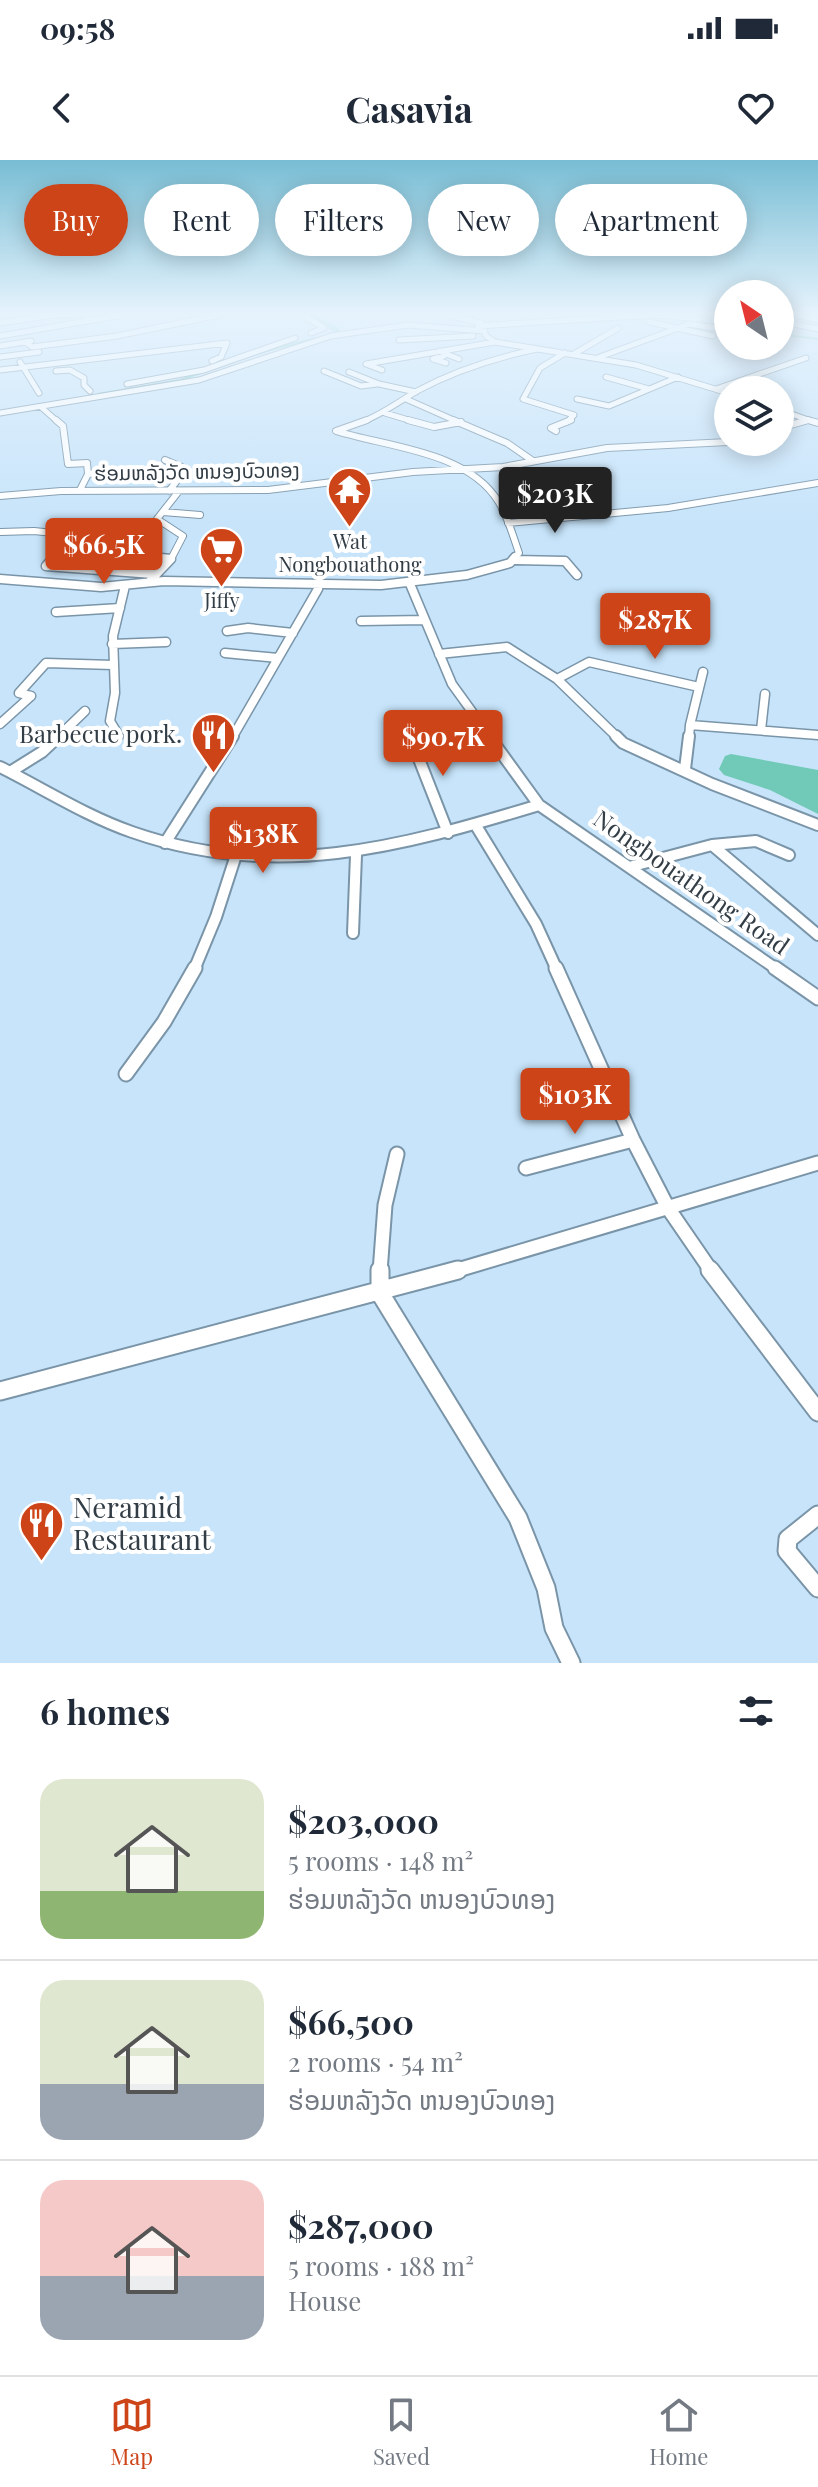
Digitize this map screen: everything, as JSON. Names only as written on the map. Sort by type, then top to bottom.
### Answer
[{"type":"street","points":[[34,385],[39,393]]},
{"type":"street","points":[[84,385],[90,391]]},
{"type":"street","points":[[0,406],[123,385]]},
{"type":"street","points":[[0,413],[169,385]]},
{"type":"street","points":[[384,385],[416,392]]},
{"type":"street","points":[[431,385],[385,413],[336,431],[465,471],[495,497],[519,553],[515,560]]},
{"type":"street","points":[[531,385],[523,399],[574,415],[573,419],[551,428],[556,431]]},
{"type":"street","points":[[635,385],[649,389]]},
{"type":"street","points":[[577,399],[605,407],[659,385]]},
{"type":"street","points":[[406,399],[507,443],[533,461]]},
{"type":"street","points":[[41,407],[63,426],[68,464],[87,463],[88,474],[80,490]]},
{"type":"street","points":[[800,416],[818,412]]},
{"type":"street","points":[[385,413],[437,427],[461,422]]},
{"type":"street","points":[[794,414],[818,423]]},
{"type":"street","points":[[794,424],[809,419]]},
{"type":"street","name":"ຮ່ອມຫລັງວັດ ຫນອງບົວທອງ","points":[[0,496],[80,490],[268,490],[413,472],[465,471],[607,448],[714,443]]},
{"type":"street","points":[[165,460],[186,469],[169,491]]},
{"type":"street","points":[[88,474],[128,470]]},
{"type":"street","points":[[508,523],[668,508],[818,483]]},
{"type":"street","points":[[149,582],[153,574],[171,559],[183,538],[178,531],[157,521],[179,491]]},
{"type":"street","points":[[163,512],[200,515]]},
{"type":"street","points":[[0,532],[34,531],[129,540],[119,554],[171,559]]},
{"type":"street","points":[[78,568],[111,539]]},
{"type":"street","points":[[60,544],[65,546],[45,565],[153,574]]},
{"type":"street","points":[[0,579],[68,586],[125,586],[149,582],[318,589],[410,584],[515,560],[565,561],[577,575]]},
{"type":"street","name":"Nongbouathong Road","points":[[410,584],[452,684],[539,805],[818,998]]},
{"type":"street","points":[[119,736],[110,721],[115,709],[112,644],[125,586]]},
{"type":"street","points":[[165,843],[318,589]]},
{"type":"street","points":[[56,612],[120,608]]},
{"type":"street","points":[[361,621],[425,620]]},
{"type":"street","points":[[227,631],[248,628],[293,633]]},
{"type":"street","points":[[112,644],[166,642]]},
{"type":"street","points":[[439,654],[507,647],[557,679],[623,743],[712,784],[818,825]]},
{"type":"street","points":[[225,653],[278,658]]},
{"type":"street","points":[[557,679],[589,662],[699,687]]},
{"type":"street","points":[[0,724],[30,697],[19,693],[46,663],[113,665]]},
{"type":"street","points":[[685,769],[690,725],[703,672]]},
{"type":"street","points":[[761,730],[765,694]]},
{"type":"street","points":[[5,770],[42,752],[85,711]]},
{"type":"street","points":[[690,725],[818,735]]},
{"type":"street","points":[[409,734],[448,833]]},
{"type":"street","points":[[5,770],[128,830],[165,843],[236,855],[287,859],[356,855],[448,833],[539,805]]},
{"type":"street","points":[[475,824],[536,924],[633,1140],[668,1208],[736,1307],[818,1412]]},
{"type":"street","points":[[629,867],[712,845],[756,841],[789,855]]},
{"type":"street","points":[[712,845],[818,935]]},
{"type":"street","points":[[126,1074],[159,1032],[200,963],[236,855]]},
{"type":"street","points":[[353,933],[356,855]]},
{"type":"street","points":[[526,1168],[633,1140]]},
{"type":"street","points":[[397,1154],[383,1198],[378,1249],[380,1293],[518,1518],[546,1588],[554,1628],[571,1663]]},
{"type":"street","points":[[0,1391],[380,1293],[818,1163]]},
{"type":"street","points":[[818,1515],[788,1539],[787,1551],[818,1588]]},
{"type":"shaded area","points":[[731,754],[818,770],[818,814],[770,790],[724,775],[719,769],[725,756]]},
{"type":"waterway","points":[[98,394],[150,385]]},
{"type":"place","name":"Wat Nongbouathong","points":[[350,529]]},
{"type":"place","name":"Jiffy","points":[[222,588]]},
{"type":"place","name":"Barbecue pork.","points":[[213,774]]},
{"type":"place","name":"Neramid Restaurant","points":[[42,1563]]}]
